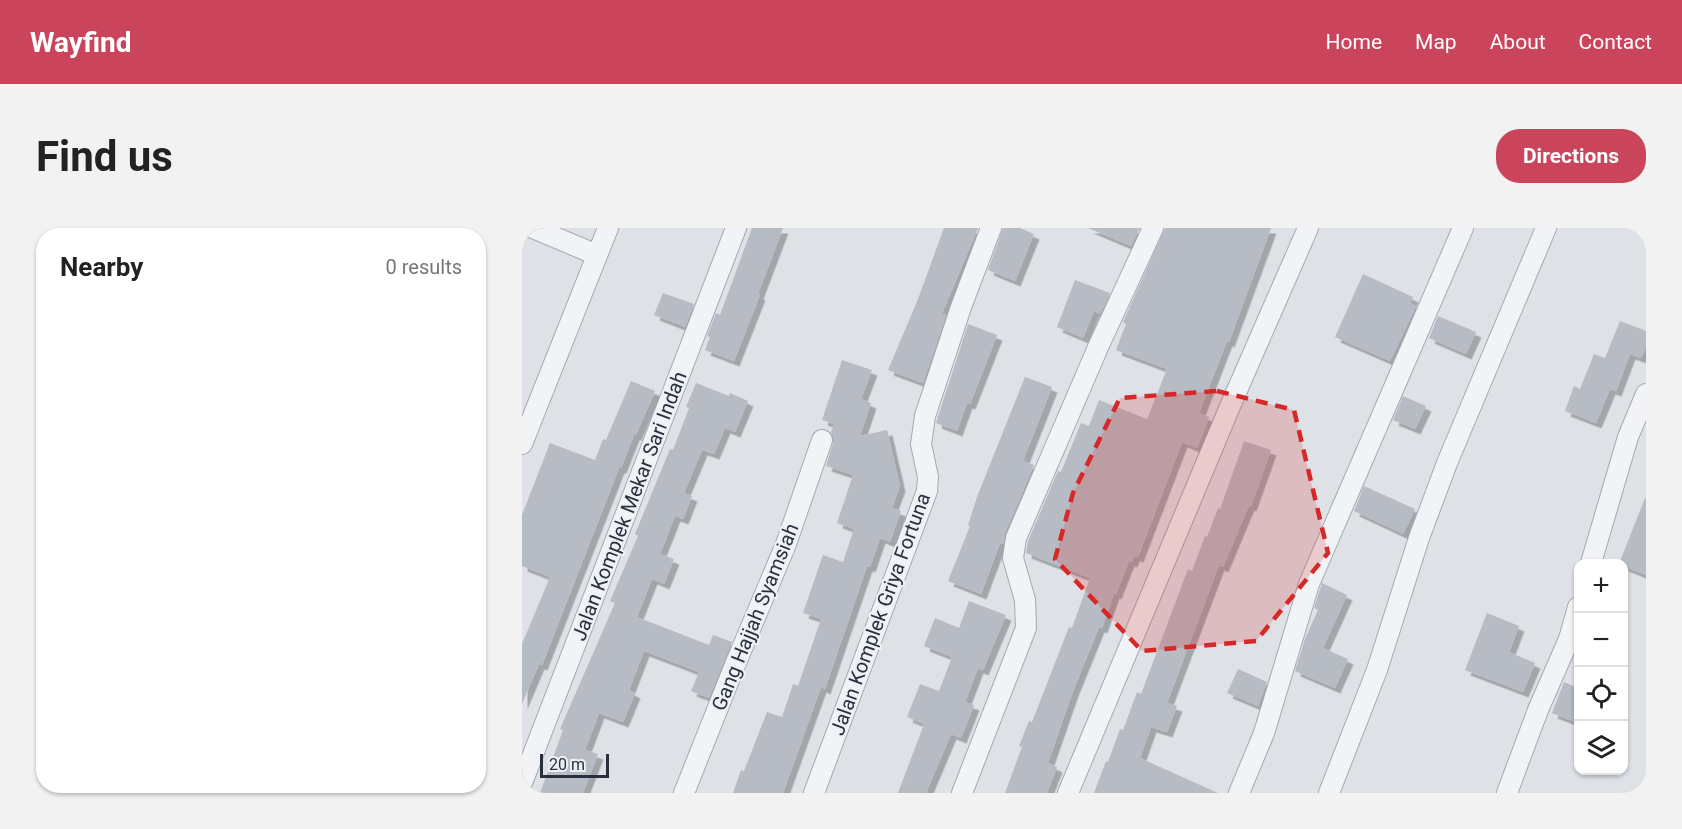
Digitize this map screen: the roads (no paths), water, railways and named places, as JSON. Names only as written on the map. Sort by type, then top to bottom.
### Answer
[{"type":"street","points":[[533,228],[597,255]]},
{"type":"street","points":[[522,444],[608,228]]},
{"type":"street","name":"Jalan Komplek Mekar Sari Indah","points":[[522,783],[736,228]]},
{"type":"street","name":"Jalan Komplek Griya Fortuna","points":[[814,793],[927,491],[928,477],[921,444],[925,416],[960,307],[991,228]]},
{"type":"street","points":[[962,793],[1026,628],[1025,600],[1013,558],[1016,538],[1099,345],[1153,228]]},
{"type":"street","points":[[1068,793],[1226,415],[1308,228]]},
{"type":"street","points":[[1239,793],[1264,733],[1308,584],[1463,228]]},
{"type":"street","points":[[1329,793],[1377,670],[1419,538],[1447,463],[1546,228]]},
{"type":"street","points":[[1592,559],[1628,437],[1646,394]]},
{"type":"street","name":"Gang Hajjah Syamsiah","points":[[684,793],[786,544],[822,440]]},
{"type":"street","points":[[1507,793],[1538,710],[1569,639],[1576,613]]}]
